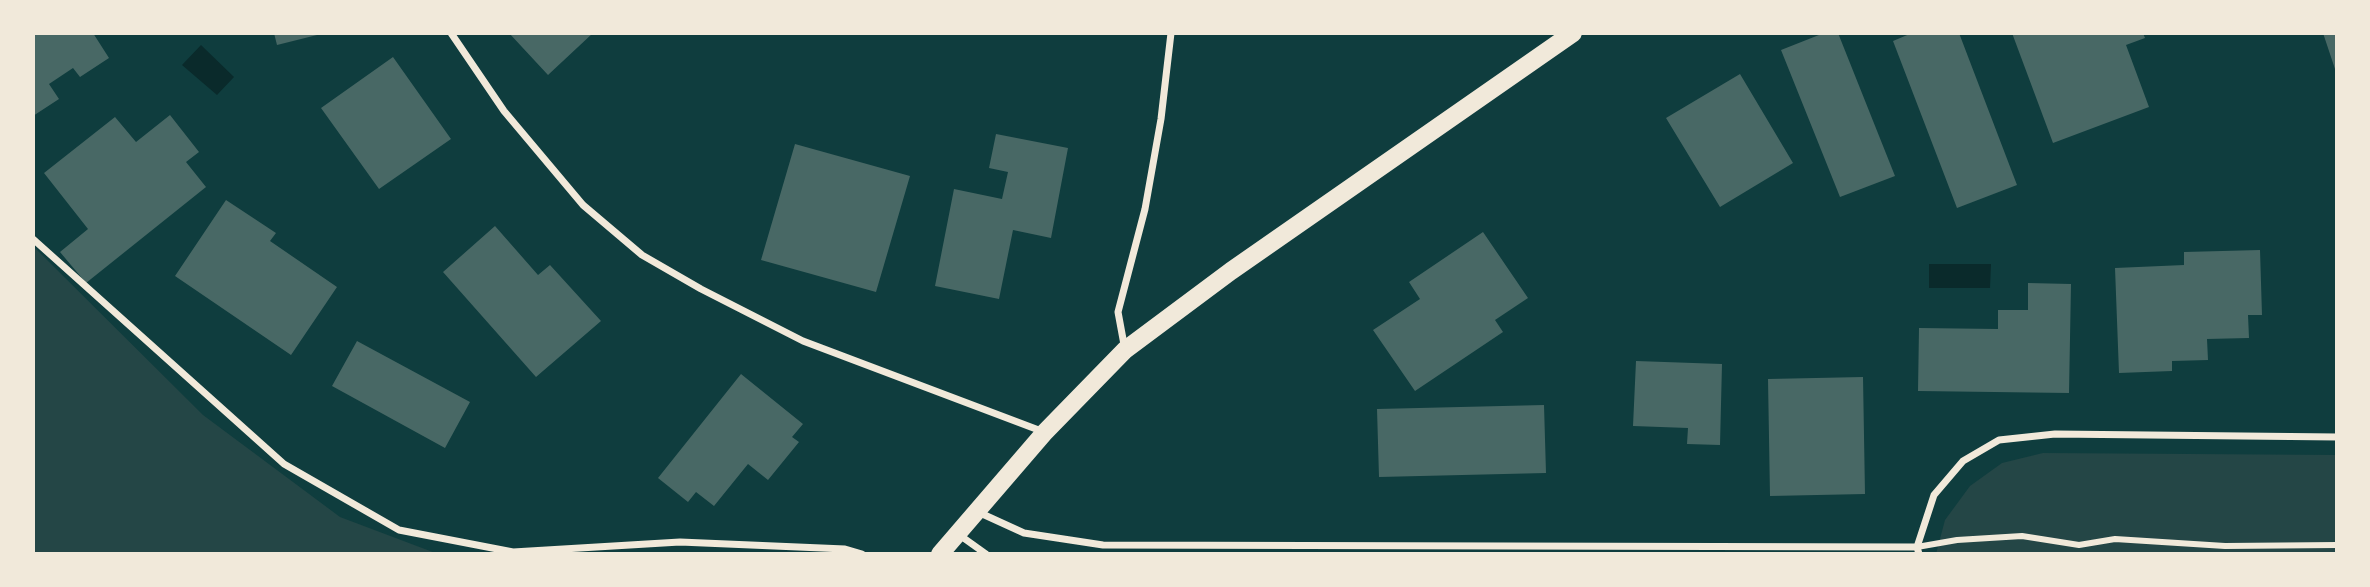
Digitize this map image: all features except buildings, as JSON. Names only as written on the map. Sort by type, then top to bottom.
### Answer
[{"type":"main road","points":[[940,554],[1045,432],[1125,350],[1231,271],[1573,33]]},
{"type":"street","points":[[451,33],[504,111],[583,205],[642,254],[701,289],[803,341],[1045,432]]},
{"type":"street","points":[[1125,350],[1118,312],[1145,209],[1161,119],[1171,33]]},
{"type":"street","points":[[33,239],[284,464],[399,530],[513,552],[680,542],[845,548],[862,554]]},
{"type":"street","points":[[1918,550],[1934,495],[1963,461],[1998,440],[2055,434],[2337,437]]},
{"type":"street","points":[[975,511],[1024,533],[1103,545],[1918,550],[1957,540],[2022,536],[2078,545],[2115,539],[2225,546],[2337,545]]},
{"type":"street","points":[[957,533],[986,554]]},
{"type":"shaded area","points":[[201,45],[234,77],[217,95],[182,65]]},
{"type":"shaded area","points":[[33,246],[203,415],[340,517],[438,554],[33,554]]},
{"type":"shaded area","points":[[1929,264],[1991,264],[1990,288],[1929,288]]},
{"type":"shaded area","points":[[2043,453],[2337,455],[2337,554],[1936,554],[1945,520],[1970,486],[2002,463]]}]
